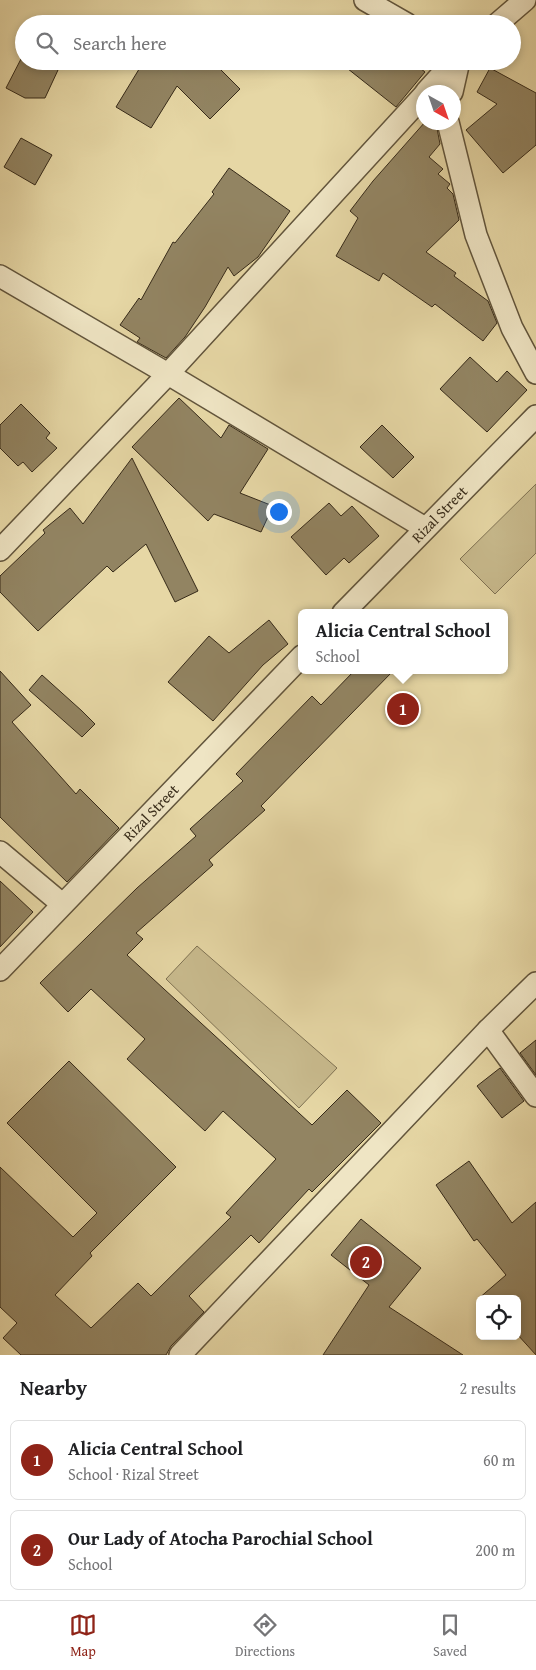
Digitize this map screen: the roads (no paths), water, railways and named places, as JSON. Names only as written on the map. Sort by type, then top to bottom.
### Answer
[{"type":"street","points":[[365,0],[391,15]]},
{"type":"street","points":[[507,15],[524,0]]},
{"type":"street","points":[[433,85],[446,70]]},
{"type":"street","points":[[454,85],[457,70]]},
{"type":"street","points":[[0,550],[168,374],[416,104]]},
{"type":"street","points":[[450,130],[476,235],[512,328],[536,373]]},
{"type":"street","points":[[0,276],[425,528]]},
{"type":"street","name":"Rizal Street","points":[[347,609],[536,416]]},
{"type":"street","name":"Rizal Street","points":[[0,970],[298,660]]},
{"type":"street","points":[[0,852],[62,904]]},
{"type":"street","points":[[180,1355],[488,1030],[536,983]]},
{"type":"street","points":[[488,1030],[536,1096]]},
{"type":"place","name":"Alicia Central School","points":[[403,709]]},
{"type":"place","name":"Our Lady of Atocha Parochial School","points":[[366,1262]]}]
